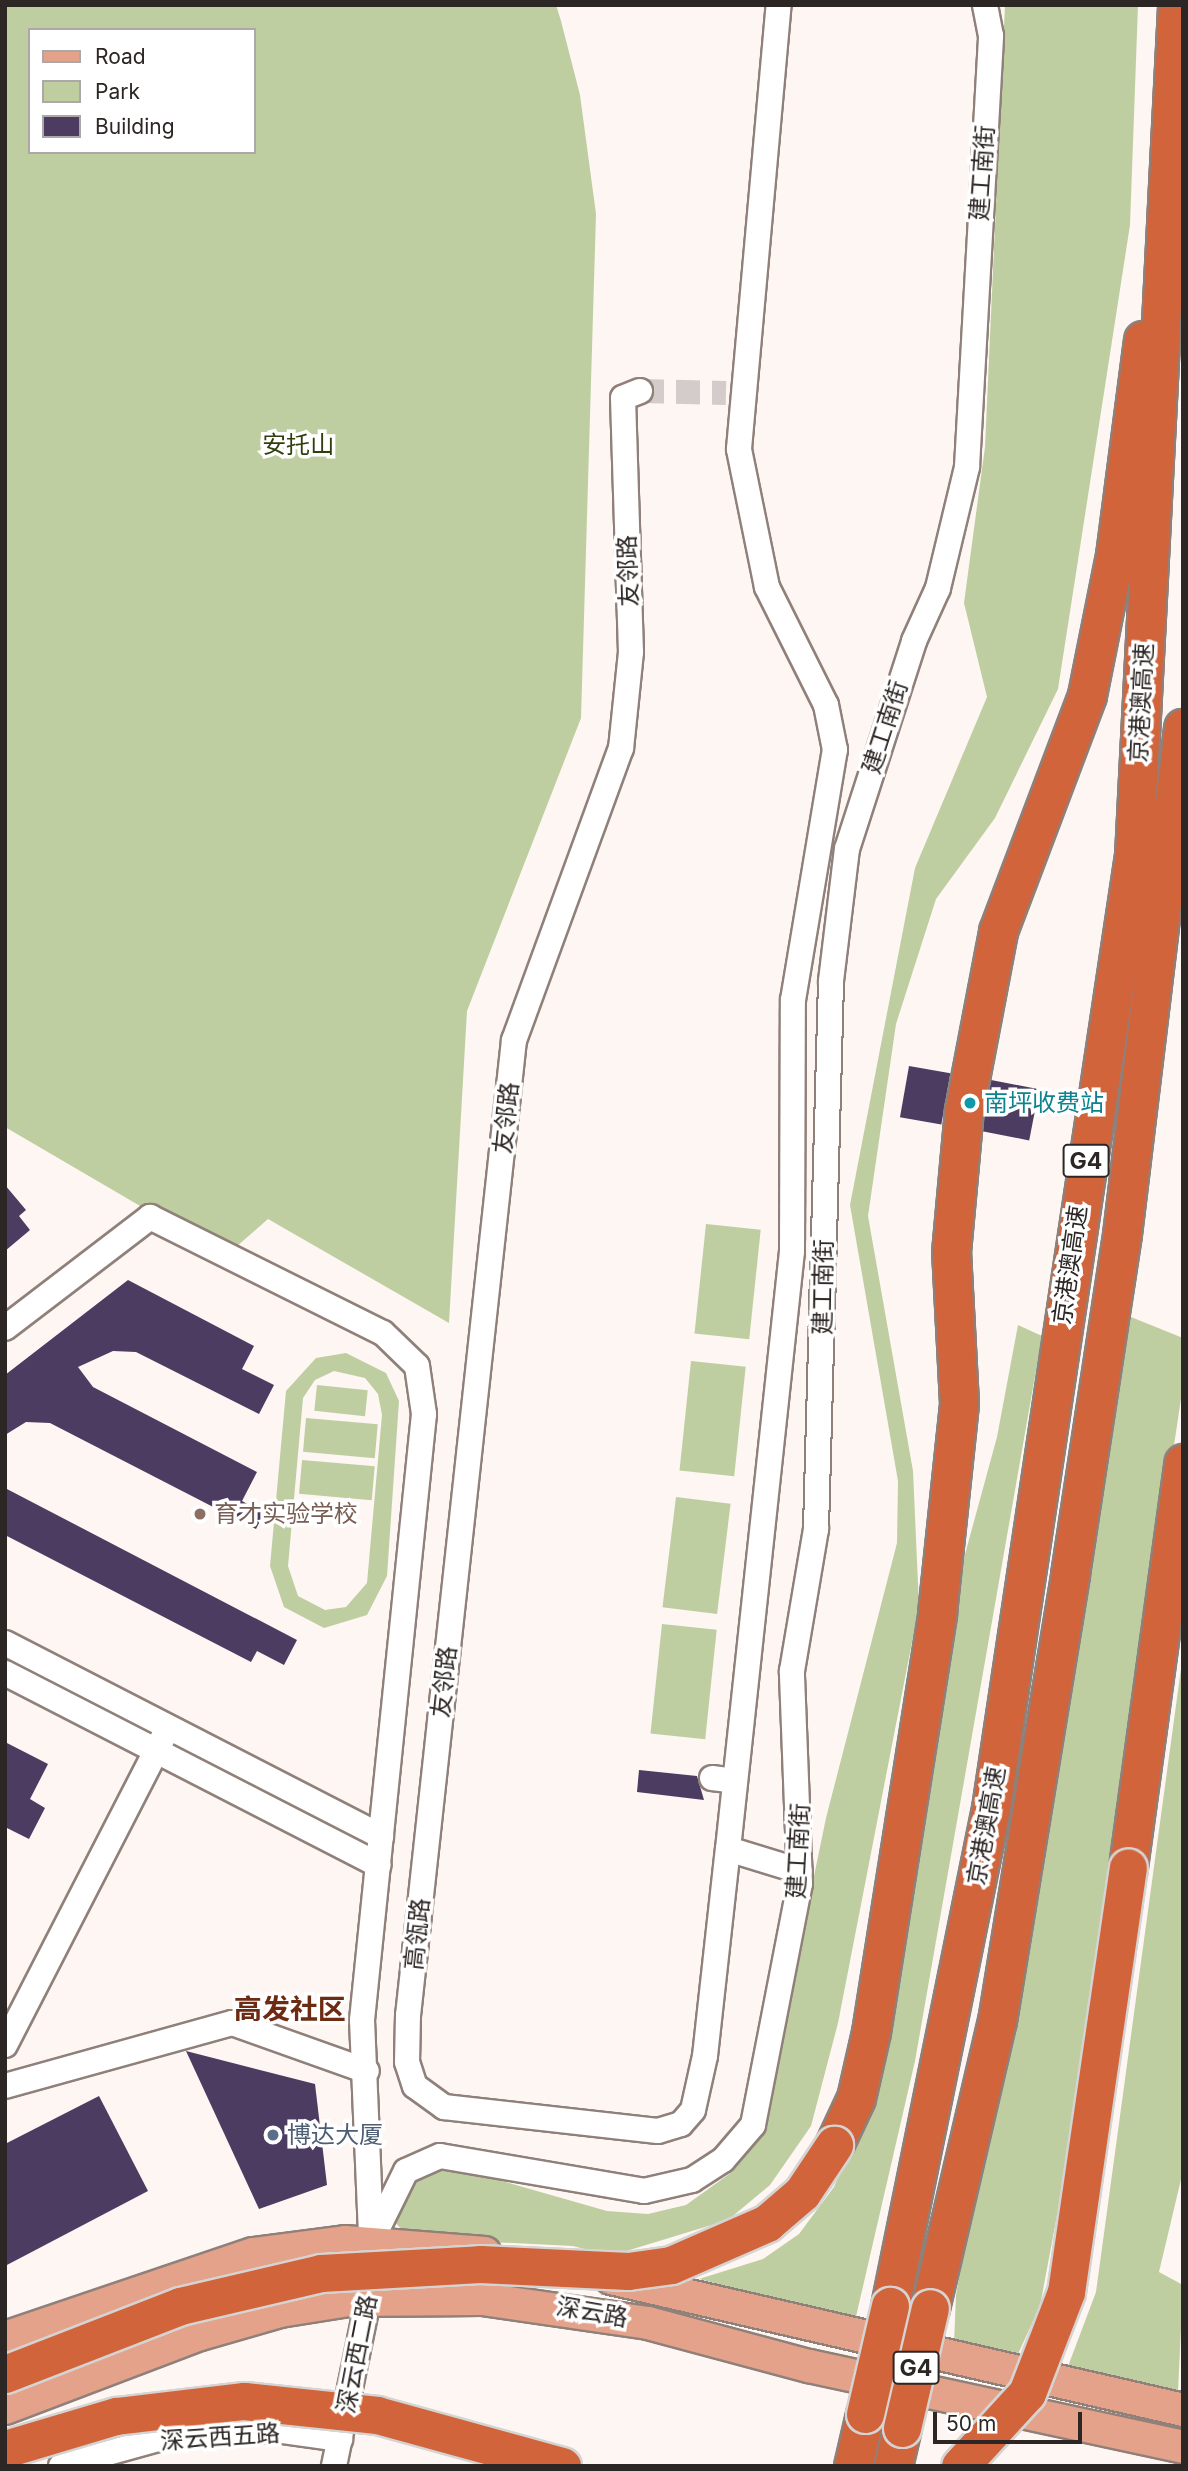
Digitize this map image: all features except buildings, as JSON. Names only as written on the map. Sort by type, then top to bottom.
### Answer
[{"type":"highway","name":"京港澳高速","points":[[853,2466],[890,2306],[991,1808],[1134,855],[1174,114],[1177,5]]},
{"type":"highway","points":[[5,2374],[180,2306],[321,2273],[480,2264],[628,2271],[671,2265],[767,2223],[802,2193],[834,2145],[856,2098],[871,2032],[937,1614],[959,1403],[951,1252],[964,1110],[998,932],[1087,695],[1115,555],[1174,114]]},
{"type":"highway","name":"京港澳高速","points":[[893,2466],[997,2021],[1068,1588],[1122,1234],[1183,728]]},
{"type":"highway","points":[[960,2466],[1027,2393],[1066,2292],[1183,1463]]},
{"type":"highway","points":[[5,2449],[116,2416],[244,2401],[377,2415],[562,2466]]},
{"type":"main road","name":"深云路","points":[[5,2338],[207,2265],[300,2246],[371,2242],[524,2259],[820,2322],[1183,2410]]},
{"type":"main road","name":"深云路","points":[[5,2408],[237,2322],[372,2299],[482,2298],[587,2309],[809,2366],[1183,2447]]},
{"type":"street","name":"高瓴路","points":[[425,1854],[408,2015],[410,2075],[423,2096],[444,2107],[672,2129],[688,2118],[698,2092],[728,1849],[724,1780],[792,1251],[794,989],[835,750],[826,705],[760,564],[741,465],[734,394],[779,5]]},
{"type":"street","name":"建工南街","points":[[371,2242],[406,2171],[440,2156],[644,2191],[692,2180],[723,2160],[753,2125],[800,1871],[792,1671],[816,1529],[831,981],[847,849],[914,641],[938,588],[967,467],[991,36],[985,5]]},
{"type":"street","name":"友邻路","points":[[425,1854],[514,1040],[606,799],[625,727],[631,652],[631,395]]},
{"type":"street","name":"深云西二路","points":[[5,1328],[150,1217],[383,1333],[417,1366],[424,1413],[362,2020],[367,2071],[372,2299],[334,2466]]},
{"type":"street","points":[[5,1643],[381,1836]]},
{"type":"street","points":[[5,1673],[378,1865]]},
{"type":"street","points":[[5,2045],[168,1727]]},
{"type":"street","points":[[728,1849],[800,1871]]},
{"type":"street","points":[[5,2086],[232,2023],[367,2071]]},
{"type":"street","name":"深云西五路","points":[[61,2466],[173,2435],[276,2430],[340,2439]]},
{"type":"green space","name":"安托山","points":[[5,5],[556,5],[580,95],[596,214],[581,718],[467,1011],[449,1323],[268,1219],[236,1247],[147,1210],[5,1127]]},
{"type":"green space","points":[[1005,5],[1138,5],[1130,225],[1058,689],[995,818],[936,899],[896,1024],[868,1216],[913,1471],[919,1606],[838,2023],[811,2126],[770,2185],[728,2220],[610,2256],[573,2246],[409,2238],[394,2221],[406,2191],[430,2171],[453,2167],[607,2211],[648,2214],[686,2205],[732,2172],[765,2113],[826,1818],[897,1543],[898,1481],[850,1205],[915,868],[987,697],[964,603],[985,447]]},
{"type":"green space","points":[[706,1224],[761,1230],[749,1339],[695,1333]]},
{"type":"green space","points":[[1131,1317],[1183,1338],[1183,1385],[1068,2157],[1040,2306],[1018,2354],[954,2344],[956,2295]]},
{"type":"green space","points":[[1018,1325],[1042,1336],[915,2061],[855,2321],[699,2279],[763,2259],[799,2234],[834,2187],[849,2151],[952,1602],[997,1437]]},
{"type":"green space","points":[[346,1353],[386,1373],[399,1401],[387,1576],[367,1615],[324,1628],[284,1607],[270,1566],[286,1391],[316,1358]],"holes":[[[334,1371],[365,1378],[378,1394],[382,1415],[367,1583],[346,1607],[325,1610],[298,1596],[288,1566],[303,1398],[315,1380]]]},
{"type":"green space","points":[[691,1361],[746,1367],[734,1476],[680,1470]]},
{"type":"green space","points":[[317,1385],[368,1390],[365,1416],[314,1411]]},
{"type":"green space","points":[[306,1418],[378,1424],[375,1458],[303,1452]]},
{"type":"green space","points":[[302,1460],[375,1466],[372,1500],[299,1494]]},
{"type":"green space","points":[[676,1497],[731,1504],[717,1614],[662,1607]]},
{"type":"green space","points":[[662,1624],[717,1630],[705,1739],[651,1733]]},
{"type":"green space","points":[[1183,1654],[1183,2171],[1159,2272],[1183,2285],[1178,2392],[1067,2369],[1096,2292]]},
{"type":"tunnel","points":[[640,391],[726,393]]},
{"type":"place","name":"南坪收费站","points":[[970,1103]]},
{"type":"place","name":"育才实验学校","points":[[200,1514]]},
{"type":"place","name":"博达大厦","points":[[273,2135]]},
{"type":"district","name":"高发社区","points":[[290,2009]]}]
